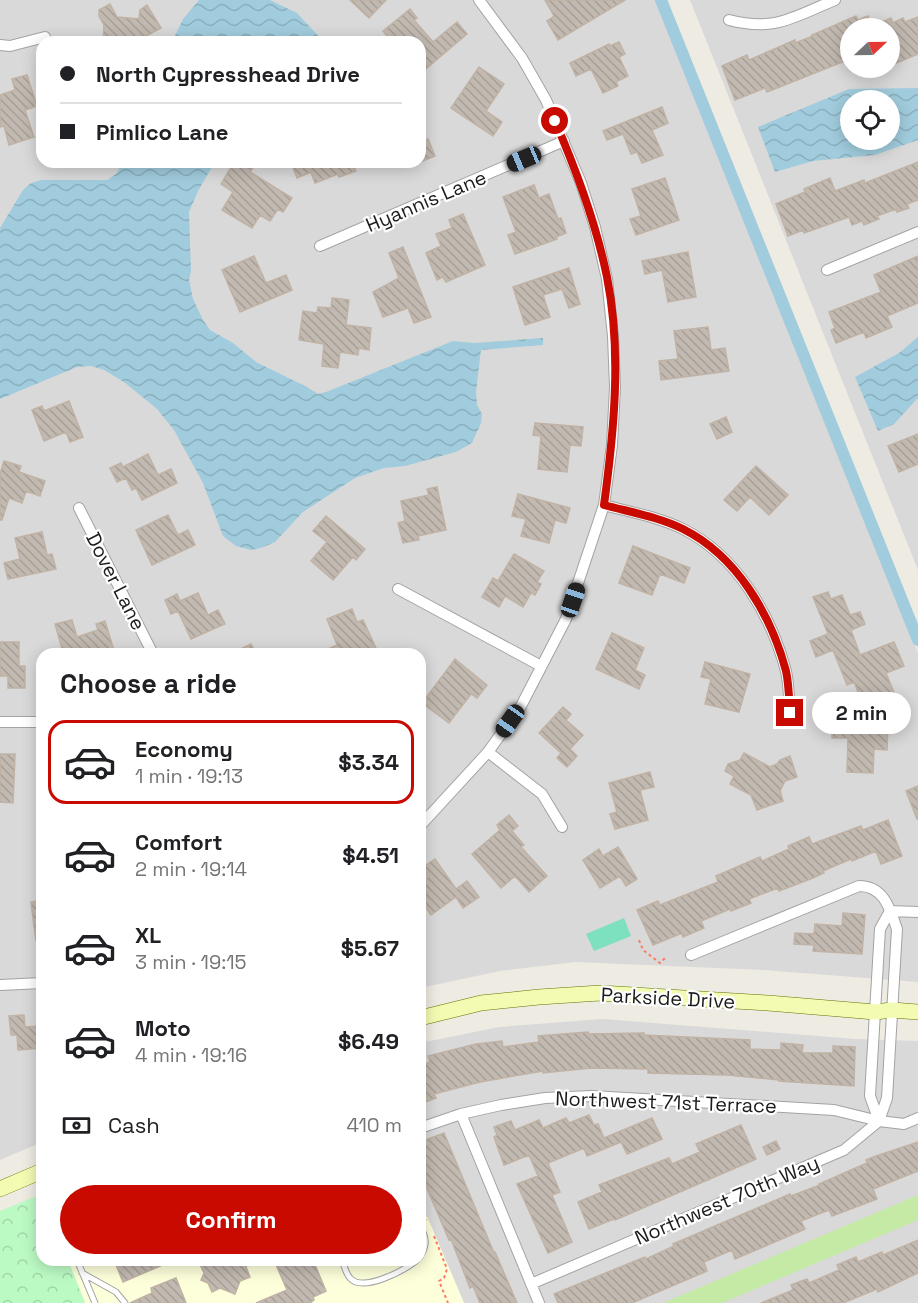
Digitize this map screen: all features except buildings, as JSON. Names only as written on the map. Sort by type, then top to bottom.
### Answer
[{"type":"street","points":[[426,819],[488,752],[520,706],[566,619],[604,505],[612,445],[615,387],[611,313],[607,279],[595,226],[581,183],[546,100],[522,58],[479,0]]},
{"type":"street","points":[[729,20],[748,25],[768,25],[835,0]]},
{"type":"street","points":[[0,45],[10,46],[36,39]]},
{"type":"street","name":"Hyannis Lane","points":[[320,246],[564,141]]},
{"type":"street","points":[[827,270],[918,232]]},
{"type":"street","points":[[604,505],[683,529],[706,544],[730,565],[748,587],[776,642],[786,673],[790,713]]},
{"type":"street","name":"Dover Lane","points":[[79,508],[150,648]]},
{"type":"street","points":[[398,589],[541,666]]},
{"type":"street","points":[[0,722],[36,722]]},
{"type":"street","points":[[488,752],[543,794],[562,827]]},
{"type":"street","points":[[692,955],[859,886],[869,886],[879,892],[897,928],[887,1098],[879,1121]]},
{"type":"street","points":[[890,911],[918,912]]},
{"type":"street","points":[[879,1121],[870,1096],[880,929],[890,911]]},
{"type":"street","points":[[879,940],[896,941]]},
{"type":"street","points":[[0,985],[36,983]]},
{"type":"street","name":"Parkside Drive","points":[[426,1017],[482,1003],[600,993],[875,1012],[892,1010],[918,1012]]},
{"type":"street","points":[[871,1079],[888,1080]]},
{"type":"street","name":"Northwest 71st Terrace","points":[[426,1126],[461,1114],[501,1105],[545,1098],[592,1095],[834,1110],[879,1121]]},
{"type":"street","points":[[461,1114],[539,1303]]},
{"type":"street","points":[[879,1121],[904,1124],[918,1118]]},
{"type":"street","name":"Northwest 70th Way","points":[[531,1284],[844,1150],[879,1121]]},
{"type":"street","points":[[0,1189],[36,1174]]},
{"type":"lane","points":[[79,1266],[95,1303]]},
{"type":"lane","points":[[345,1266],[350,1278],[360,1284],[373,1282],[410,1266]]},
{"type":"lane","points":[[82,1273],[116,1292],[125,1303]]},
{"type":"path","points":[[639,940],[643,950],[660,963],[665,958]]},
{"type":"path","points":[[426,1218],[429,1225]]},
{"type":"path","points":[[434,1236],[447,1269],[444,1278],[439,1281],[448,1303]]},
{"type":"shaded area","points":[[0,0],[657,0],[918,653],[918,982],[764,970],[575,962],[500,971],[426,987],[426,648],[36,648],[36,1145],[0,1160]]},
{"type":"shaded area","points":[[690,0],[918,0],[918,570]]},
{"type":"shaded area","points":[[603,1019],[855,1039],[918,1041],[918,1303],[464,1303],[426,1214],[426,1042],[499,1027]]},
{"type":"shaded area","points":[[426,1214],[464,1303],[85,1303],[70,1266],[426,1266]]},
{"type":"green space","points":[[624,918],[631,936],[594,951],[586,934]]},
{"type":"green space","points":[[918,1195],[918,1220],[722,1303],[663,1303]]},
{"type":"green space","points":[[36,1196],[36,1266],[70,1266],[85,1303],[0,1303],[0,1211]]},
{"type":"water","points":[[199,0],[270,0],[297,13],[318,36],[175,36],[183,19]]},
{"type":"water","points":[[918,88],[918,140],[900,146],[900,90],[847,90]]},
{"type":"water","points":[[840,93],[840,150],[889,150],[875,155],[813,161],[775,172],[758,127]]},
{"type":"water","points":[[120,168],[211,168],[189,212],[191,271],[189,280],[193,299],[210,330],[233,343],[256,362],[318,394],[453,341],[474,343],[543,338],[543,345],[481,350],[476,392],[477,405],[482,414],[481,423],[472,443],[456,452],[405,466],[384,468],[355,478],[303,512],[275,542],[251,550],[236,546],[223,536],[203,483],[174,430],[157,409],[124,382],[104,370],[91,366],[77,367],[0,399],[0,228],[23,190],[31,183],[41,180],[107,180],[116,174]]},
{"type":"water","points":[[918,337],[918,398],[894,424],[878,431],[855,377],[899,353]]},
{"type":"waterway","points":[[661,0],[918,640]]},
{"type":"route","points":[[555,121],[581,183],[595,226],[607,279],[615,387],[612,445],[604,505],[683,529],[706,544],[730,565],[748,587],[776,642],[786,673],[790,713]]}]
